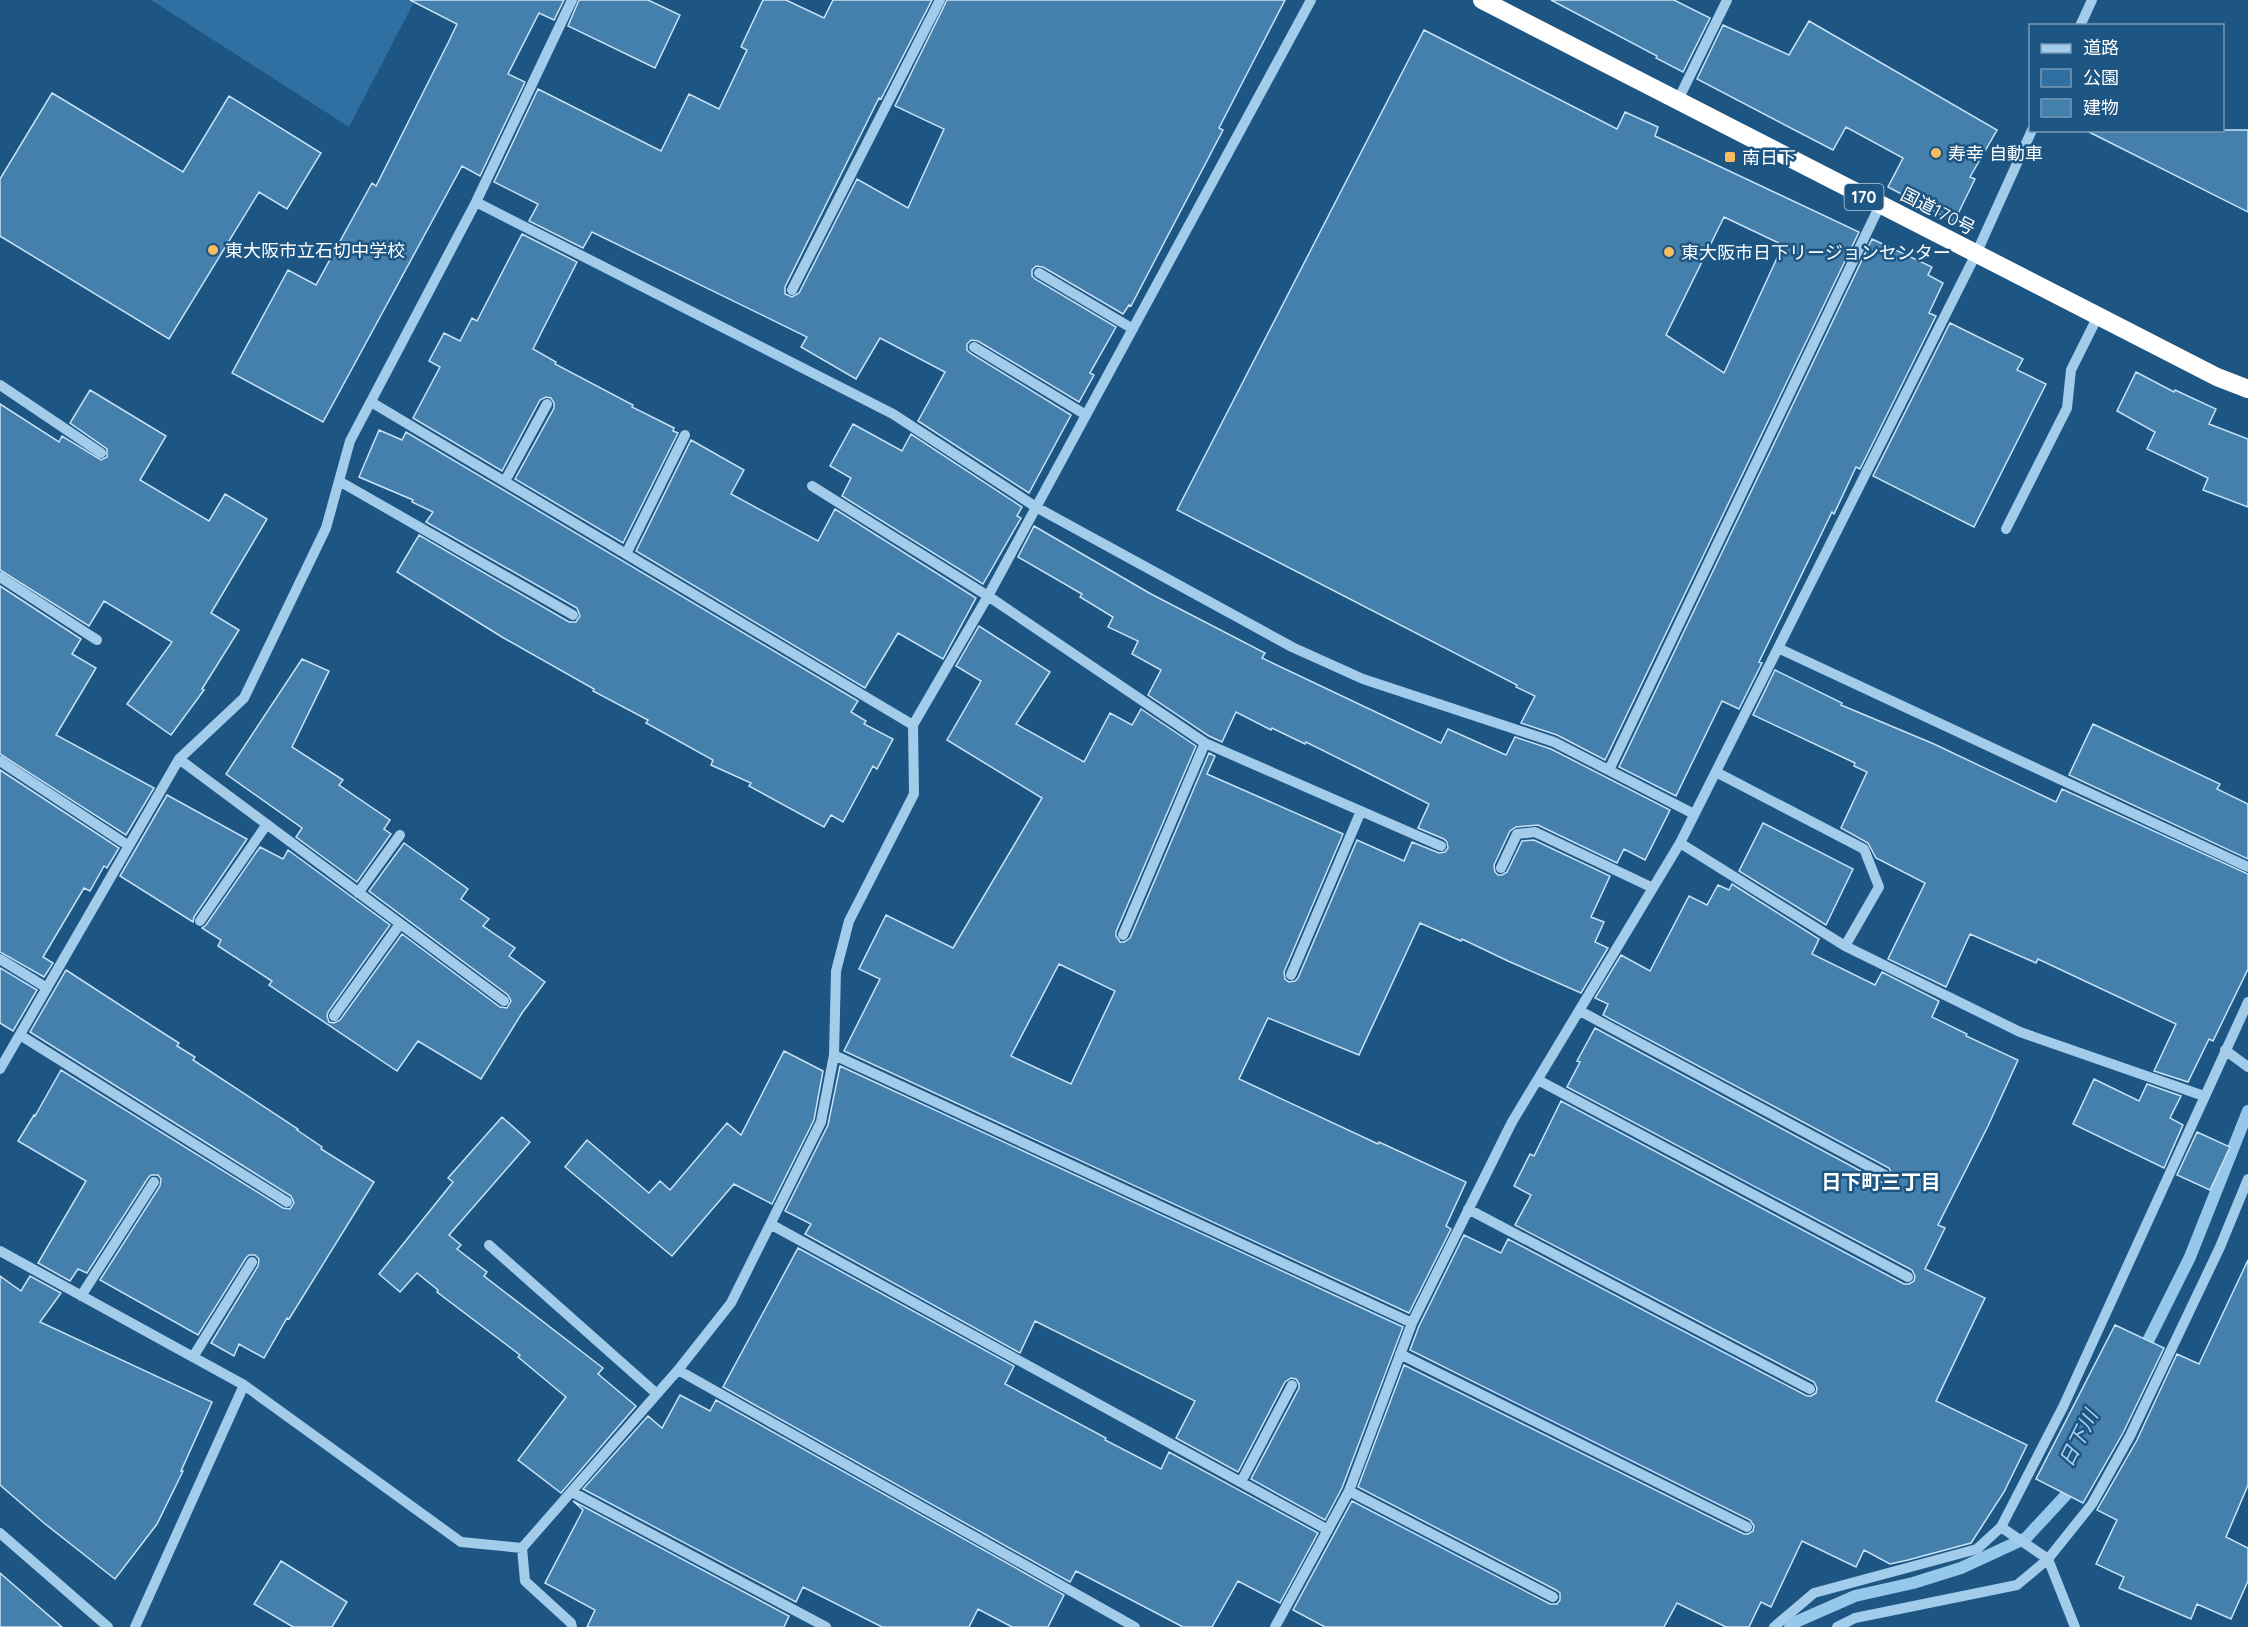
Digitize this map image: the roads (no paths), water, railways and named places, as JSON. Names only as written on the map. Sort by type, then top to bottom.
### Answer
[{"type":"highway","name":"国道170号","points":[[1482,0],[2217,377],[2248,389]]},
{"type":"street","points":[[1,1066],[179,759],[244,698],[326,528],[350,441],[476,202],[572,0]]},
{"type":"street","points":[[792,290],[940,0]]},
{"type":"street","points":[[572,1627],[571,1623],[525,1581],[522,1548],[678,1370],[731,1303],[772,1225],[821,1122],[834,1055],[836,971],[849,921],[915,794],[913,726],[988,596],[1311,0]]},
{"type":"street","points":[[1678,100],[1727,0]]},
{"type":"street","points":[[2081,24],[2092,0]]},
{"type":"street","points":[[1275,1627],[1349,1491],[1412,1323],[1512,1122],[1680,843],[1976,254],[2031,132]]},
{"type":"street","points":[[476,202],[893,414],[1036,507],[1292,647],[1363,679],[1554,742],[1695,814]]},
{"type":"street","points":[[1609,770],[1880,205]]},
{"type":"street","points":[[1039,273],[1133,329]]},
{"type":"street","points":[[2006,529],[2067,408],[2071,370],[2098,316]]},
{"type":"street","points":[[974,347],[1086,415]]},
{"type":"street","points":[[0,385],[101,453]]},
{"type":"street","points":[[371,402],[913,726]]},
{"type":"street","points":[[505,482],[547,404]]},
{"type":"street","points":[[626,554],[685,435]]},
{"type":"street","points":[[339,481],[573,615]]},
{"type":"street","points":[[812,486],[988,596],[1205,743],[1441,846]]},
{"type":"street","points":[[0,578],[97,640]]},
{"type":"street","points":[[1778,648],[2248,867]]},
{"type":"street","points":[[1123,935],[1205,743]]},
{"type":"street","points":[[179,759],[504,1002]]},
{"type":"street","points":[[0,761],[129,846]]},
{"type":"street","points":[[1716,772],[1864,849],[1879,887],[1845,946]]},
{"type":"street","points":[[1291,975],[1361,811]]},
{"type":"street","points":[[200,921],[267,824]]},
{"type":"street","points":[[1502,868],[1517,834],[1535,832],[1653,888]]},
{"type":"street","points":[[358,893],[400,835]]},
{"type":"street","points":[[1680,843],[1845,946],[2020,1032],[2204,1096]]},
{"type":"street","points":[[334,1016],[400,924]]},
{"type":"street","points":[[0,959],[47,988]]},
{"type":"street","points":[[1774,1627],[1814,1593],[1977,1549],[2001,1527],[2063,1407],[2247,1006]]},
{"type":"street","points":[[1580,1011],[1885,1175]]},
{"type":"street","points":[[20,1035],[287,1202]]},
{"type":"street","points":[[2225,1050],[2248,1067]]},
{"type":"street","points":[[834,1055],[1412,1323]]},
{"type":"street","points":[[1538,1080],[1908,1276]]},
{"type":"street","points":[[1837,1627],[1855,1618],[2017,1585],[2048,1559],[2092,1504],[2130,1436],[2220,1247],[2248,1179]]},
{"type":"street","points":[[81,1296],[154,1182]]},
{"type":"street","points":[[1468,1209],[1810,1389]]},
{"type":"street","points":[[772,1225],[1328,1530]]},
{"type":"street","points":[[489,1245],[657,1394]]},
{"type":"street","points":[[0,1251],[244,1385],[461,1542],[522,1548]]},
{"type":"street","points":[[193,1358],[252,1262]]},
{"type":"street","points":[[1400,1354],[1747,1527]]},
{"type":"street","points":[[678,1370],[1135,1627]]},
{"type":"street","points":[[135,1627],[244,1385]]},
{"type":"street","points":[[1241,1482],[1292,1385]]},
{"type":"street","points":[[1349,1491],[1553,1597]]},
{"type":"street","points":[[572,1492],[826,1627]]},
{"type":"street","points":[[2001,1527],[2048,1559],[2075,1627]]},
{"type":"street","points":[[0,1533],[108,1627]]},
{"type":"waterway","name":"日下川","points":[[2141,1355],[2190,1257],[2248,1111]]},
{"type":"waterway","name":"日下川","points":[[1790,1627],[1798,1621],[1855,1596],[1913,1583],[1961,1568],[2026,1538],[2077,1483]]},
{"type":"place","name":"寿幸 自動車","points":[[1936,153]]},
{"type":"place","name":"南日下","points":[[1730,157]]},
{"type":"place","name":"東大阪市立石切中学校","points":[[213,250]]},
{"type":"place","name":"東大阪市日下リージョンセンター","points":[[1669,252]]},
{"type":"district","name":"日下町三丁目","points":[[1881,1181]]}]
